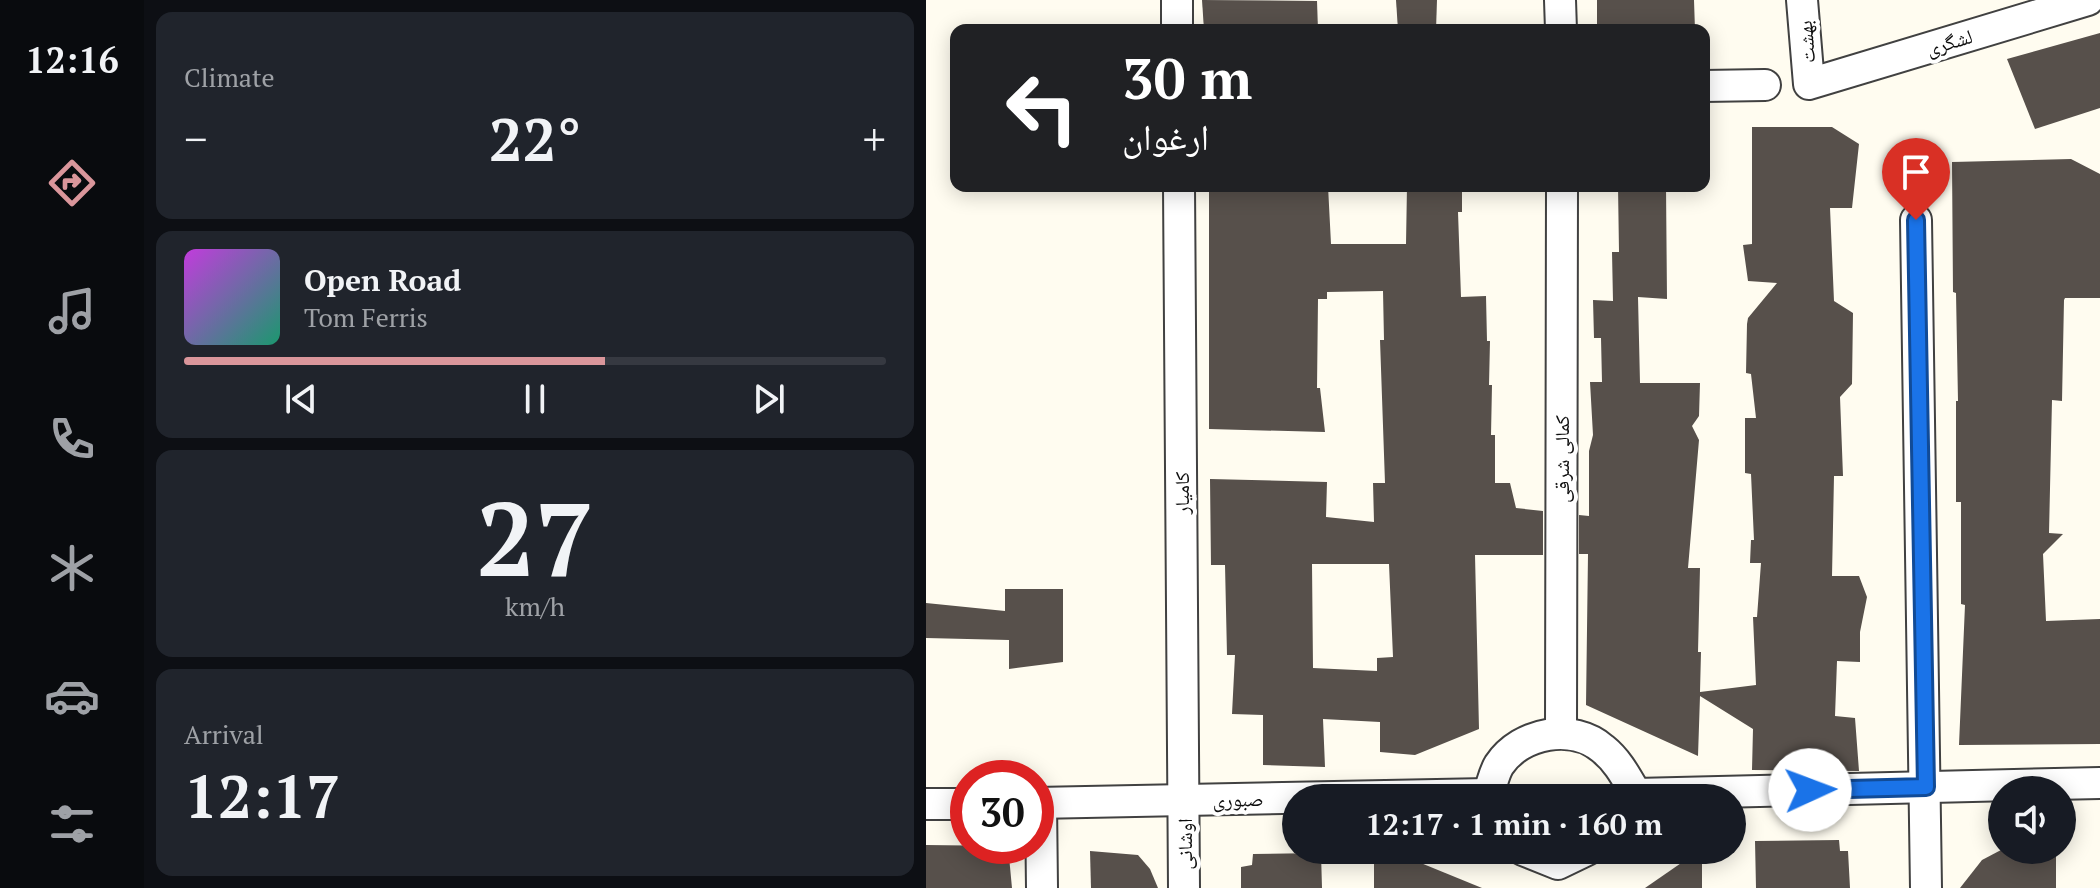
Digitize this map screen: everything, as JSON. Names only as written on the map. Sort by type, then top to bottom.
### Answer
[{"type":"street","points":[[1177,0],[1177,24]]},
{"type":"street","points":[[1560,0],[1561,24]]},
{"type":"street","name":"بهشت","points":[[1802,0],[1809,84]]},
{"type":"street","name":"لشگری","points":[[1809,84],[2088,0]]},
{"type":"street","points":[[1710,86],[1765,85]]},
{"type":"street","name":"کامیار","points":[[1179,192],[1184,800]]},
{"type":"street","name":"کمالی شرقی","points":[[1561,733],[1562,192]]},
{"type":"street","points":[[1916,220],[1926,888]]},
{"type":"street","points":[[1493,784],[1498,766],[1516,747],[1537,737],[1561,733],[1601,746],[1618,763],[1628,784]]},
{"type":"street","points":[[1746,793],[2100,783]]},
{"type":"street","name":"صبوری","points":[[1054,803],[1282,799]]},
{"type":"street","name":"اوشانی","points":[[1184,800],[1184,888]]},
{"type":"street","points":[[926,804],[950,804]]},
{"type":"street","points":[[1041,864],[1042,888]]},
{"type":"street","points":[[1542,864],[1558,876]]},
{"type":"building","points":[[1202,0],[1317,1],[1318,24],[1204,24]]},
{"type":"building","points":[[1396,0],[1437,0],[1436,24],[1398,24]]},
{"type":"building","points":[[1597,0],[1694,0],[1695,24],[1597,24]]},
{"type":"building","points":[[2100,33],[2100,108],[2035,129],[2007,59]]},
{"type":"building","points":[[1752,127],[1832,127],[1859,144],[1852,208],[1830,208],[1834,301],[1853,313],[1852,384],[1840,397],[1843,476],[1834,476],[1832,576],[1859,576],[1867,597],[1860,632],[1860,662],[1837,661],[1835,716],[1855,718],[1859,771],[1752,770],[1753,729],[1700,696],[1698,756],[1586,705],[1588,554],[1579,554],[1579,515],[1589,516],[1589,451],[1593,435],[1590,382],[1602,382],[1601,338],[1594,338],[1593,300],[1613,301],[1612,252],[1619,252],[1618,192],[1666,192],[1667,299],[1638,297],[1640,383],[1700,383],[1699,416],[1692,426],[1699,440],[1688,568],[1700,568],[1700,692],[1756,685],[1753,617],[1757,617],[1761,563],[1750,563],[1751,540],[1754,540],[1751,474],[1745,473],[1745,418],[1756,418],[1751,374],[1746,373],[1747,324],[1748,318],[1777,283],[1748,281],[1743,245],[1752,244]]},
{"type":"building","points":[[2071,159],[2100,174],[2100,298],[2064,300],[2062,401],[2052,400],[2049,533],[2063,534],[2043,554],[2046,621],[2100,619],[2100,744],[1959,745],[1965,605],[1961,604],[1961,502],[1956,502],[1958,401],[1952,162]]},
{"type":"building","points":[[1209,192],[1328,192],[1331,244],[1406,244],[1407,192],[1462,192],[1462,212],[1458,212],[1461,297],[1486,296],[1495,483],[1510,483],[1516,508],[1543,511],[1543,555],[1475,555],[1479,729],[1415,755],[1380,752],[1380,722],[1323,719],[1325,767],[1263,765],[1263,715],[1232,714],[1235,655],[1227,655],[1225,565],[1211,565],[1210,479],[1327,482],[1326,517],[1374,522],[1373,483],[1385,483],[1380,340],[1384,340],[1383,291],[1327,292],[1327,299],[1318,299],[1317,388],[1320,388],[1325,432],[1209,429]],"holes":[[[1312,564],[1389,564],[1393,657],[1377,658],[1377,671],[1313,668]]]},
{"type":"building","points":[[1005,589],[1063,589],[1063,662],[1009,669],[1009,640],[926,638],[926,603],[1005,611]]},
{"type":"building","points":[[1839,840],[1840,851],[1848,851],[1850,888],[1756,888],[1755,841]]},
{"type":"building","points":[[926,845],[950,845],[950,864],[1010,864],[1012,888],[926,888]]},
{"type":"building","points":[[1090,851],[1138,855],[1150,869],[1158,888],[1091,888]]},
{"type":"building","points":[[1253,854],[1282,854],[1282,864],[1321,864],[1322,888],[1241,888],[1241,867],[1252,865]]},
{"type":"building","points":[[1988,857],[1988,864],[2056,864],[2056,888],[1960,888]]},
{"type":"building","points":[[1374,864],[1423,864],[1482,888],[1374,888]]},
{"type":"building","points":[[1680,864],[1702,864],[1702,888],[1645,888]]},
{"type":"route","points":[[1810,790],[1926,787],[1916,220]]}]
